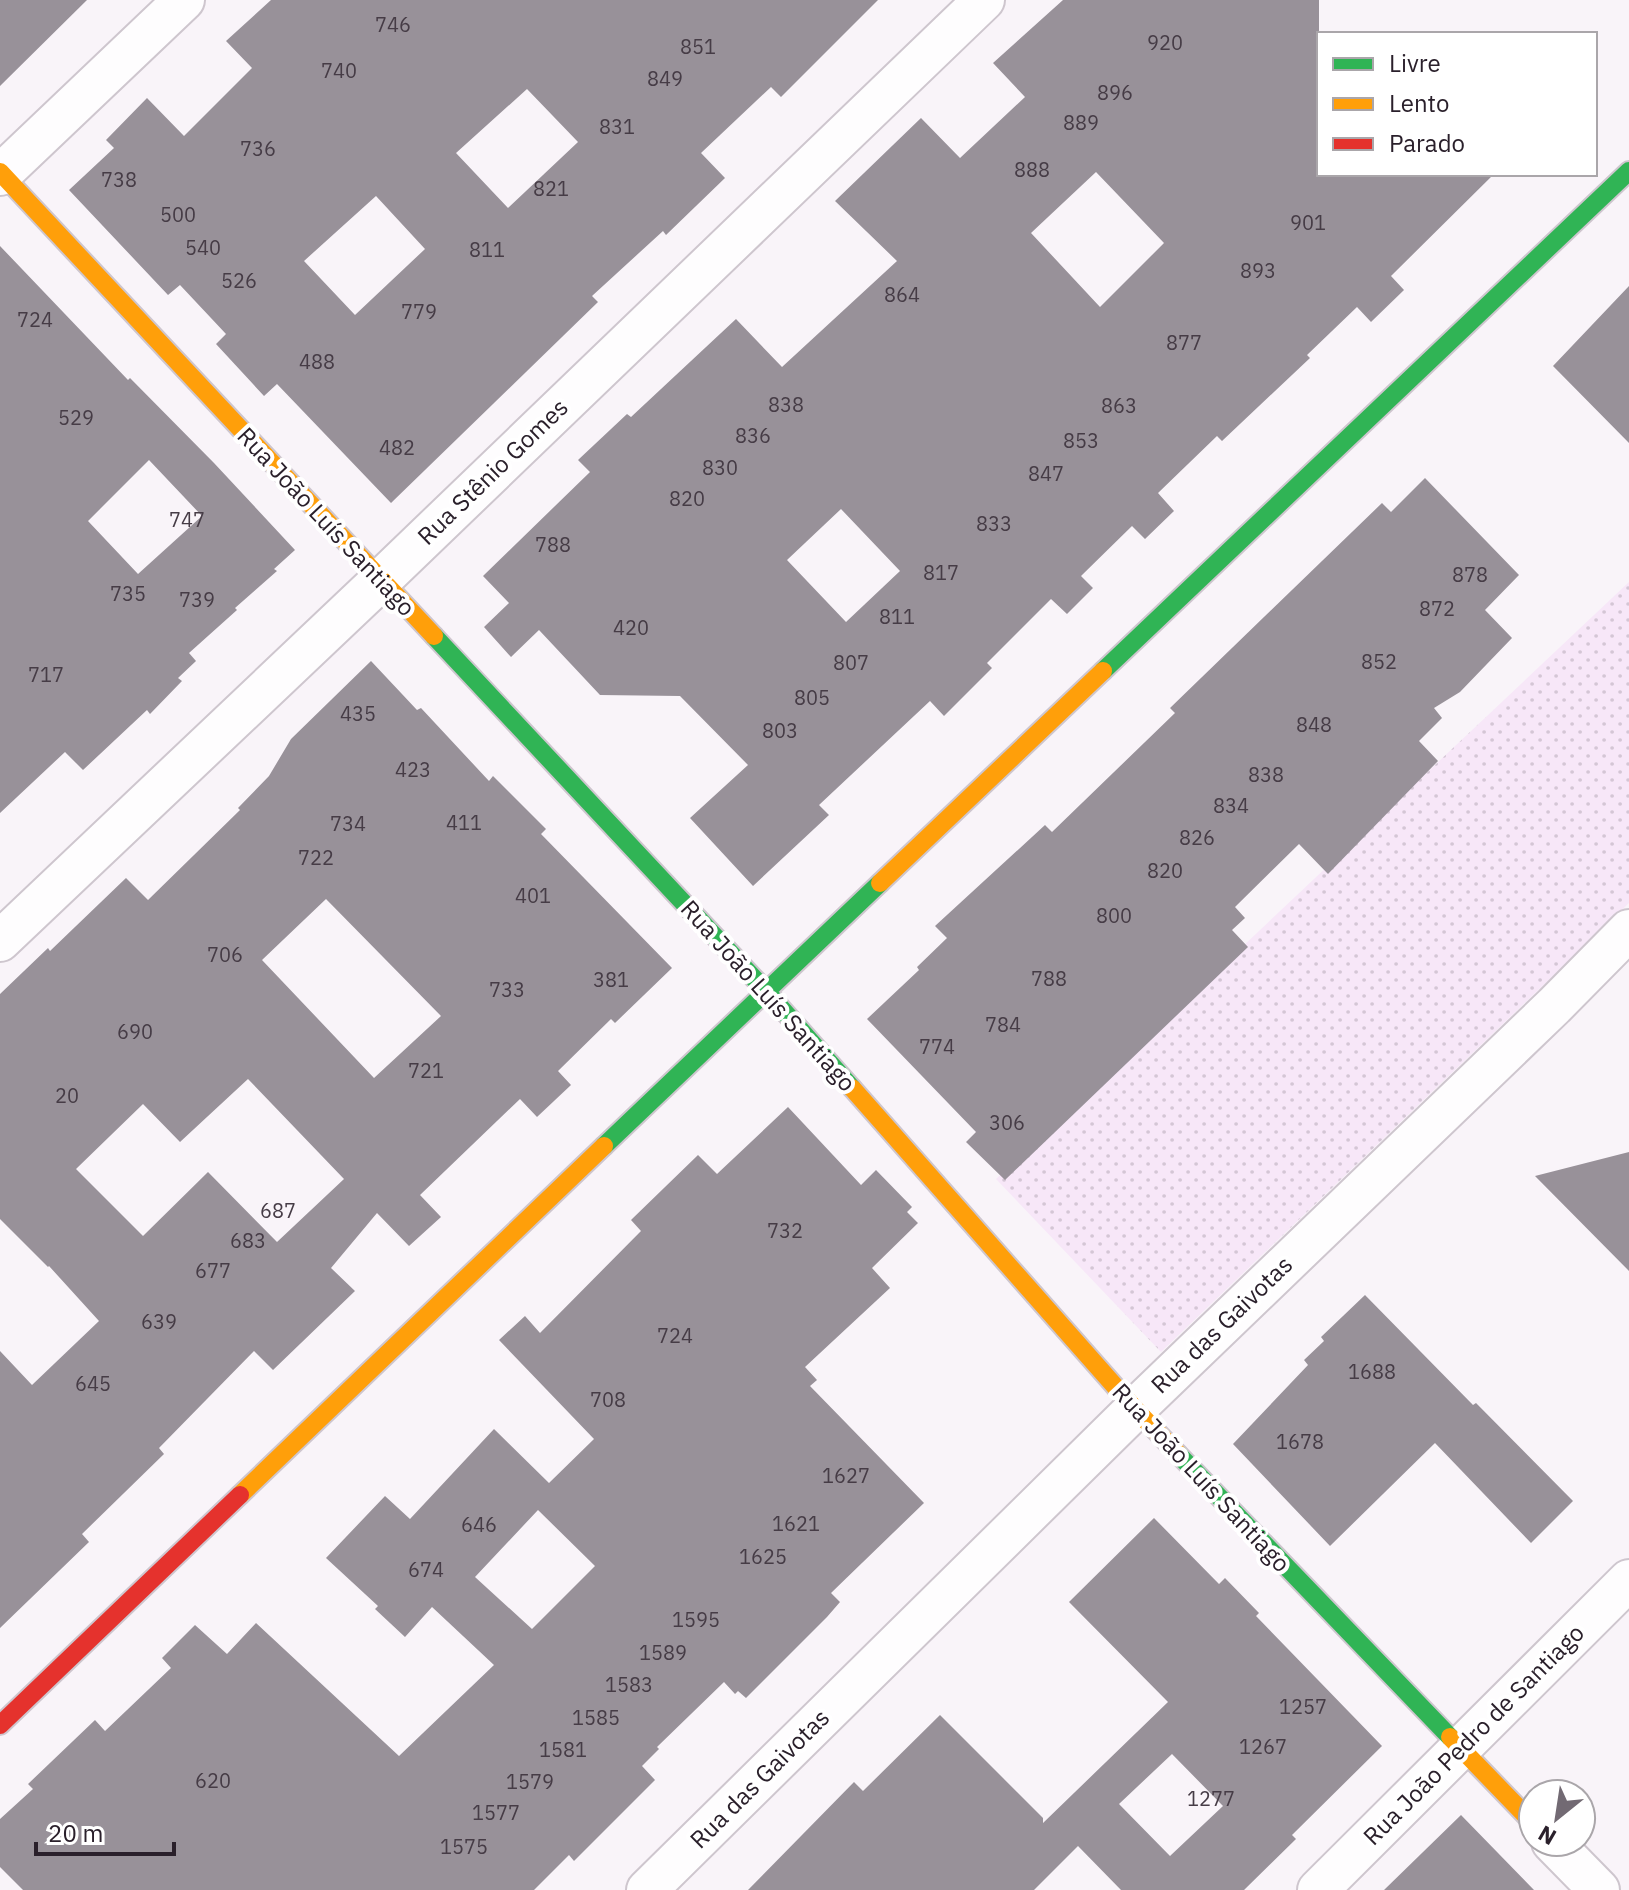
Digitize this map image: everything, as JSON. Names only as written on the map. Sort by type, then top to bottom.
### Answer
[{"type":"street","points":[[1,174],[184,0]]},
{"type":"street","name":"Rua Stênio Gomes","points":[[0,941],[381,580],[984,0]]},
{"type":"street","points":[[0,1725],[1629,171]]},
{"type":"street","name":"Rua João Luís Santiago","points":[[1,174],[766,991],[1135,1409],[1517,1807]]},
{"type":"street","name":"Rua das Gaivotas","points":[[647,1890],[1135,1409],[1629,930]]},
{"type":"street","name":"Rua João Pedro de Santiago","points":[[1318,1890],[1629,1580]]},
{"type":"street","points":[[1568,1858],[1599,1890]]},
{"type":"shaded area","points":[[1629,582],[1629,903],[1161,1352],[996,1179]]},
{"type":"building","points":[[0,0],[87,0],[0,86]]},
{"type":"building","points":[[271,0],[878,0],[781,97],[771,87],[701,153],[725,178],[666,235],[663,231],[592,296],[598,302],[391,503],[277,384],[264,396],[216,344],[226,334],[180,285],[168,295],[69,190],[114,148],[106,140],[147,98],[184,136],[252,68],[226,41]],"holes":[[[527,89],[578,142],[508,208],[456,153]],[[376,196],[425,249],[355,315],[304,261]]]},
{"type":"building","points":[[1063,0],[1319,0],[1317,176],[1492,176],[1391,276],[1404,290],[1371,322],[1357,307],[1307,355],[1310,358],[1222,441],[1217,436],[1158,493],[1174,511],[1145,539],[1132,526],[1081,576],[1093,588],[1067,614],[1051,599],[987,663],[992,668],[944,716],[930,701],[819,805],[829,815],[753,886],[690,818],[748,765],[680,696],[600,695],[539,630],[511,657],[484,627],[509,603],[483,576],[590,472],[578,460],[627,414],[631,417],[736,319],[782,367],[897,261],[835,201],[921,118],[960,158],[1025,97],[993,63]],"holes":[[[1096,172],[1164,243],[1100,307],[1031,233]],[[841,509],[900,571],[846,622],[787,560]]]},
{"type":"building","points":[[0,246],[128,380],[130,378],[214,463],[295,550],[274,569],[277,571],[235,608],[237,610],[189,653],[196,661],[178,678],[182,681],[150,714],[147,710],[83,770],[65,752],[0,813]],"holes":[[[149,460],[202,516],[138,574],[88,521]]]},
{"type":"building","points":[[1629,286],[1629,443],[1553,366]]},
{"type":"building","points":[[1425,478],[1519,575],[1485,610],[1512,638],[1460,692],[1434,708],[1442,718],[1419,741],[1438,761],[1328,874],[1299,844],[1235,907],[1245,918],[1232,930],[1248,947],[1005,1180],[966,1142],[976,1132],[867,1019],[919,970],[917,967],[947,938],[935,926],[1045,825],[1052,832],[1175,713],[1170,708],[1382,503],[1391,512]]},
{"type":"building","points":[[371,661],[417,710],[421,708],[489,781],[493,776],[546,829],[541,834],[672,968],[615,1023],[611,1019],[558,1071],[571,1085],[537,1117],[520,1099],[420,1195],[441,1217],[409,1246],[377,1213],[331,1268],[355,1291],[273,1370],[254,1351],[159,1448],[164,1454],[82,1534],[89,1542],[0,1628],[0,1351],[32,1385],[99,1321],[49,1266],[0,1219],[0,994],[126,878],[148,900],[240,810],[238,808],[269,776],[291,739]],"holes":[[[326,899],[441,1016],[374,1078],[262,960]],[[248,1079],[344,1179],[277,1242],[208,1172],[143,1236],[76,1169],[143,1104],[180,1142]]]},
{"type":"building","points":[[788,1107],[861,1185],[876,1170],[912,1207],[907,1212],[918,1223],[872,1268],[890,1288],[805,1367],[817,1380],[810,1386],[924,1503],[831,1593],[840,1602],[746,1698],[738,1691],[735,1694],[724,1682],[657,1747],[659,1749],[642,1766],[655,1780],[574,1861],[569,1855],[534,1890],[23,1890],[0,1867],[0,1819],[33,1789],[28,1784],[95,1720],[105,1731],[171,1668],[162,1658],[195,1625],[227,1654],[256,1623],[399,1756],[494,1665],[432,1607],[405,1637],[375,1609],[378,1606],[326,1558],[385,1496],[410,1519],[494,1429],[549,1483],[594,1439],[499,1340],[525,1316],[540,1333],[641,1231],[631,1220],[698,1155],[717,1174]],"holes":[[[538,1510],[595,1566],[532,1629],[475,1577]]]},
{"type":"building","points":[[1629,1152],[1629,1271],[1535,1176]]},
{"type":"building","points":[[1365,1295],[1573,1501],[1531,1543],[1435,1443],[1330,1546],[1233,1444],[1308,1365],[1304,1360],[1324,1341],[1321,1337]]},
{"type":"building","points":[[1154,1518],[1219,1584],[1225,1578],[1259,1613],[1256,1616],[1382,1746],[1292,1835],[1296,1839],[1244,1890],[1121,1890],[1078,1846],[1034,1890],[748,1890],[854,1782],[863,1791],[940,1715],[1043,1818],[1043,1823],[1168,1702],[1069,1602]],"holes":[[[1172,1754],[1223,1806],[1170,1856],[1119,1804]]]},
{"type":"building","points":[[1461,1815],[1534,1890],[1384,1890]]},
{"type":"traffic: fast","points":[[1103,671],[1629,171]]},
{"type":"traffic: fast","points":[[434,636],[766,991],[852,1088]]},
{"type":"traffic: fast","points":[[604,1146],[880,883]]},
{"type":"traffic: fast","points":[[1178,1454],[1450,1737]]},
{"type":"traffic: slow","points":[[0,172],[434,636]]},
{"type":"traffic: slow","points":[[880,883],[1103,671]]},
{"type":"traffic: slow","points":[[852,1088],[1178,1454]]},
{"type":"traffic: slow","points":[[240,1495],[604,1146]]},
{"type":"traffic: slow","points":[[1450,1737],[1517,1806]]},
{"type":"traffic: jam","points":[[0,1725],[240,1495]]}]
